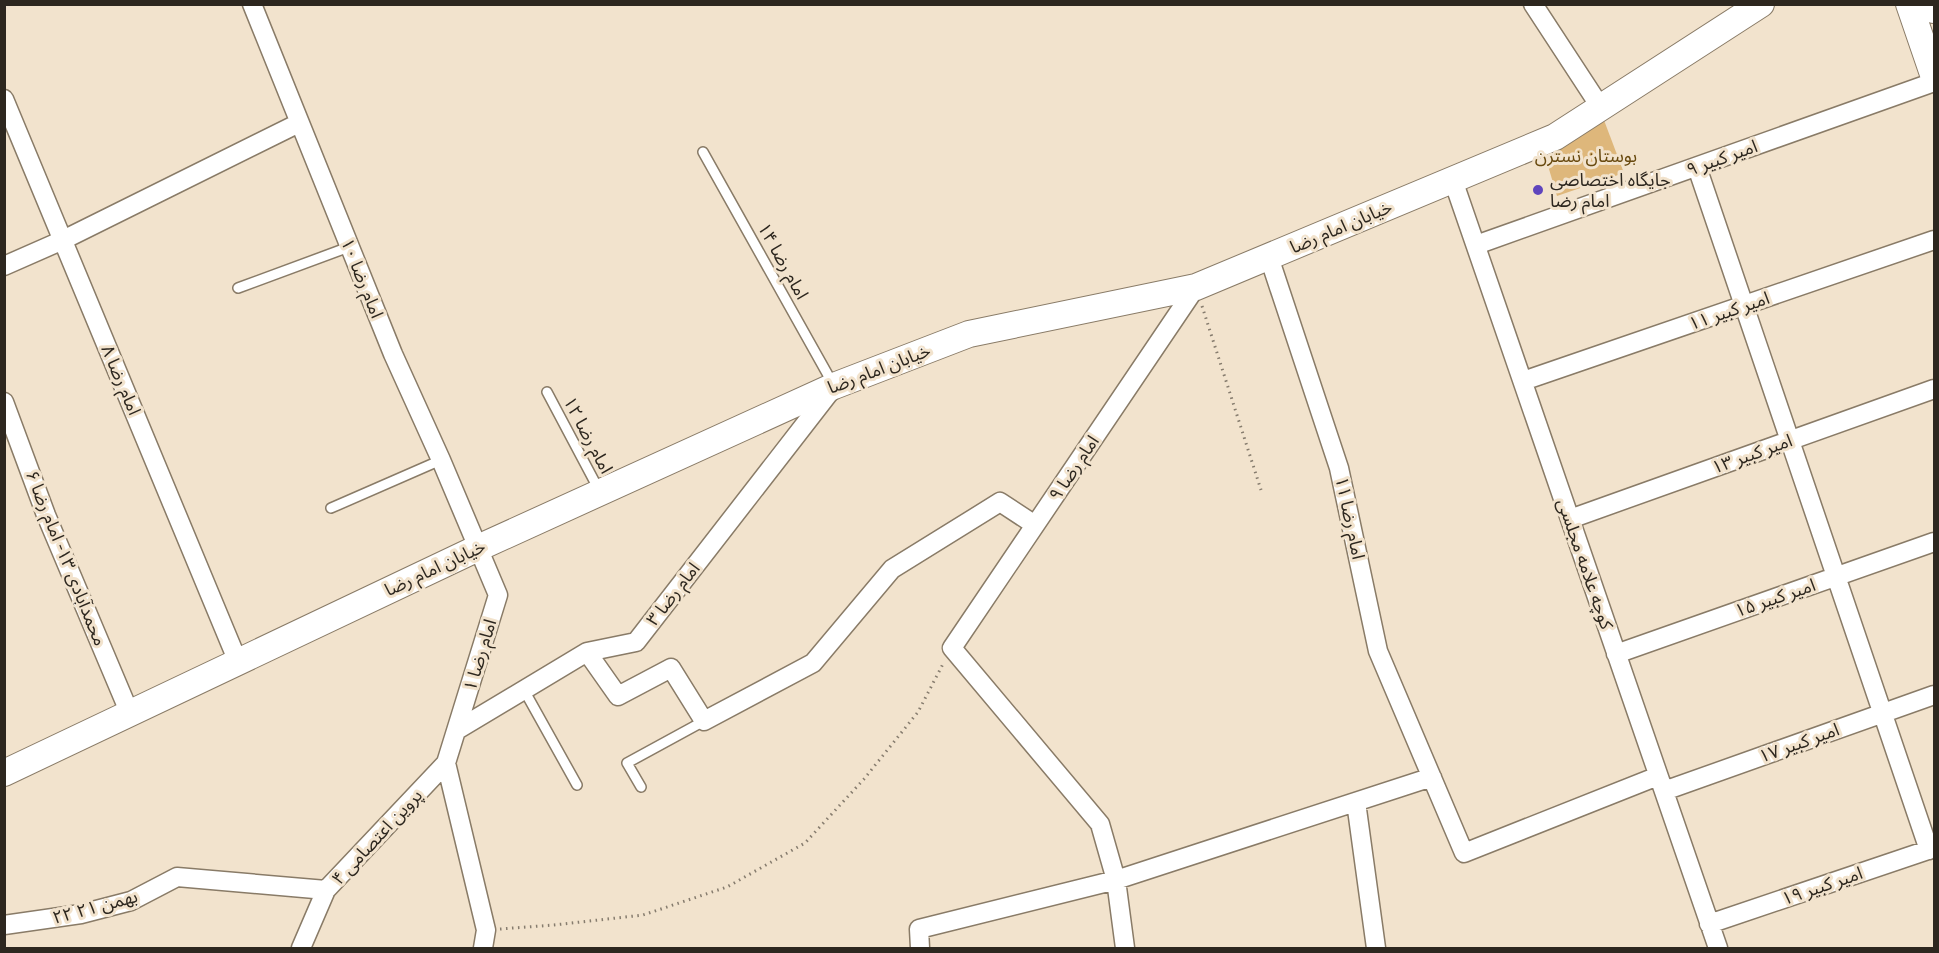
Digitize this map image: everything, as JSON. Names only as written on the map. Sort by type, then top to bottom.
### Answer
[{"type":"street","name":"امام رضا ۱۰","points":[[252,4],[393,354],[478,548]]},
{"type":"street","points":[[1533,4],[1601,108]]},
{"type":"street","name":"خیابان امام رضا","points":[[4,773],[478,548],[834,386],[969,334],[1196,287],[1555,137],[1761,4]]},
{"type":"street","points":[[1909,4],[1935,77]]},
{"type":"street","points":[[1932,4],[1935,10]]},
{"type":"street","name":"امیر کبیر ۹","points":[[1476,245],[1935,82]]},
{"type":"street","name":"امام رضا ۸","points":[[4,99],[238,662]]},
{"type":"street","points":[[4,266],[63,240],[299,123]]},
{"type":"street","points":[[1697,166],[1883,714],[1932,849]]},
{"type":"street","name":"کوچه علامه مجلسی","points":[[1454,180],[1718,948]]},
{"type":"street","name":"امیر کبیر ۱۱","points":[[1523,381],[1935,240]]},
{"type":"street","name":"امام رضا ۱۱","points":[[1269,257],[1339,468],[1378,651],[1464,853],[1661,784]]},
{"type":"street","name":"امام رضا ۹","points":[[952,648],[1196,287]]},
{"type":"street","name":"امام رضا ۳","points":[[457,729],[587,652],[636,642],[834,386]]},
{"type":"street","name":"امیر کبیر ۱۳","points":[[1570,519],[1935,389]]},
{"type":"street","name":"محمدآبادی ۱۳- امام رضا ۶","points":[[4,402],[46,515],[130,714]]},
{"type":"street","points":[[587,652],[618,696],[671,668],[704,721],[813,663],[892,569],[1000,502],[1035,525]]},
{"type":"street","name":"امیر کبیر ۱۵","points":[[1616,654],[1935,542]]},
{"type":"street","name":"امام رضا ۱","points":[[446,763],[498,595],[478,548]]},
{"type":"street","points":[[952,648],[1100,824],[1116,880],[1125,948]]},
{"type":"street","name":"امیر کبیر ۱۷","points":[[1661,784],[1883,714],[1935,695]]},
{"type":"street","points":[[446,763],[486,930],[483,948]]},
{"type":"street","name":"پروین اعتصامی ۴","points":[[301,948],[326,890],[446,763]]},
{"type":"street","points":[[920,948],[919,929],[1116,880],[1432,777]]},
{"type":"street","points":[[1356,802],[1376,948]]},
{"type":"street","name":"امیر کبیر ۱۹","points":[[1709,924],[1932,849]]},
{"type":"street","name":"۲۲ بهمن ۲۱","points":[[4,926],[81,914],[131,901],[177,877],[326,890]]},
{"type":"lane","name":"امام رضا ۱۴","points":[[703,152],[834,386]]},
{"type":"lane","points":[[238,288],[349,247]]},
{"type":"lane","name":"امام رضا ۱۲","points":[[547,392],[600,493]]},
{"type":"lane","points":[[331,508],[441,460]]},
{"type":"lane","points":[[524,690],[578,785]]},
{"type":"lane","points":[[641,787],[627,763],[704,721]]},
{"type":"path","points":[[1196,287],[1261,490]]},
{"type":"path","points":[[486,930],[643,915],[727,887],[805,843],[864,779],[918,712],[952,648]]},
{"type":"green space","name":"بوستان نسترن","points":[[1602,115],[1624,173],[1557,196],[1543,149]]},
{"type":"place","name":"جایگاه اختصاصی امام رضا","points":[[1538,190]]}]
